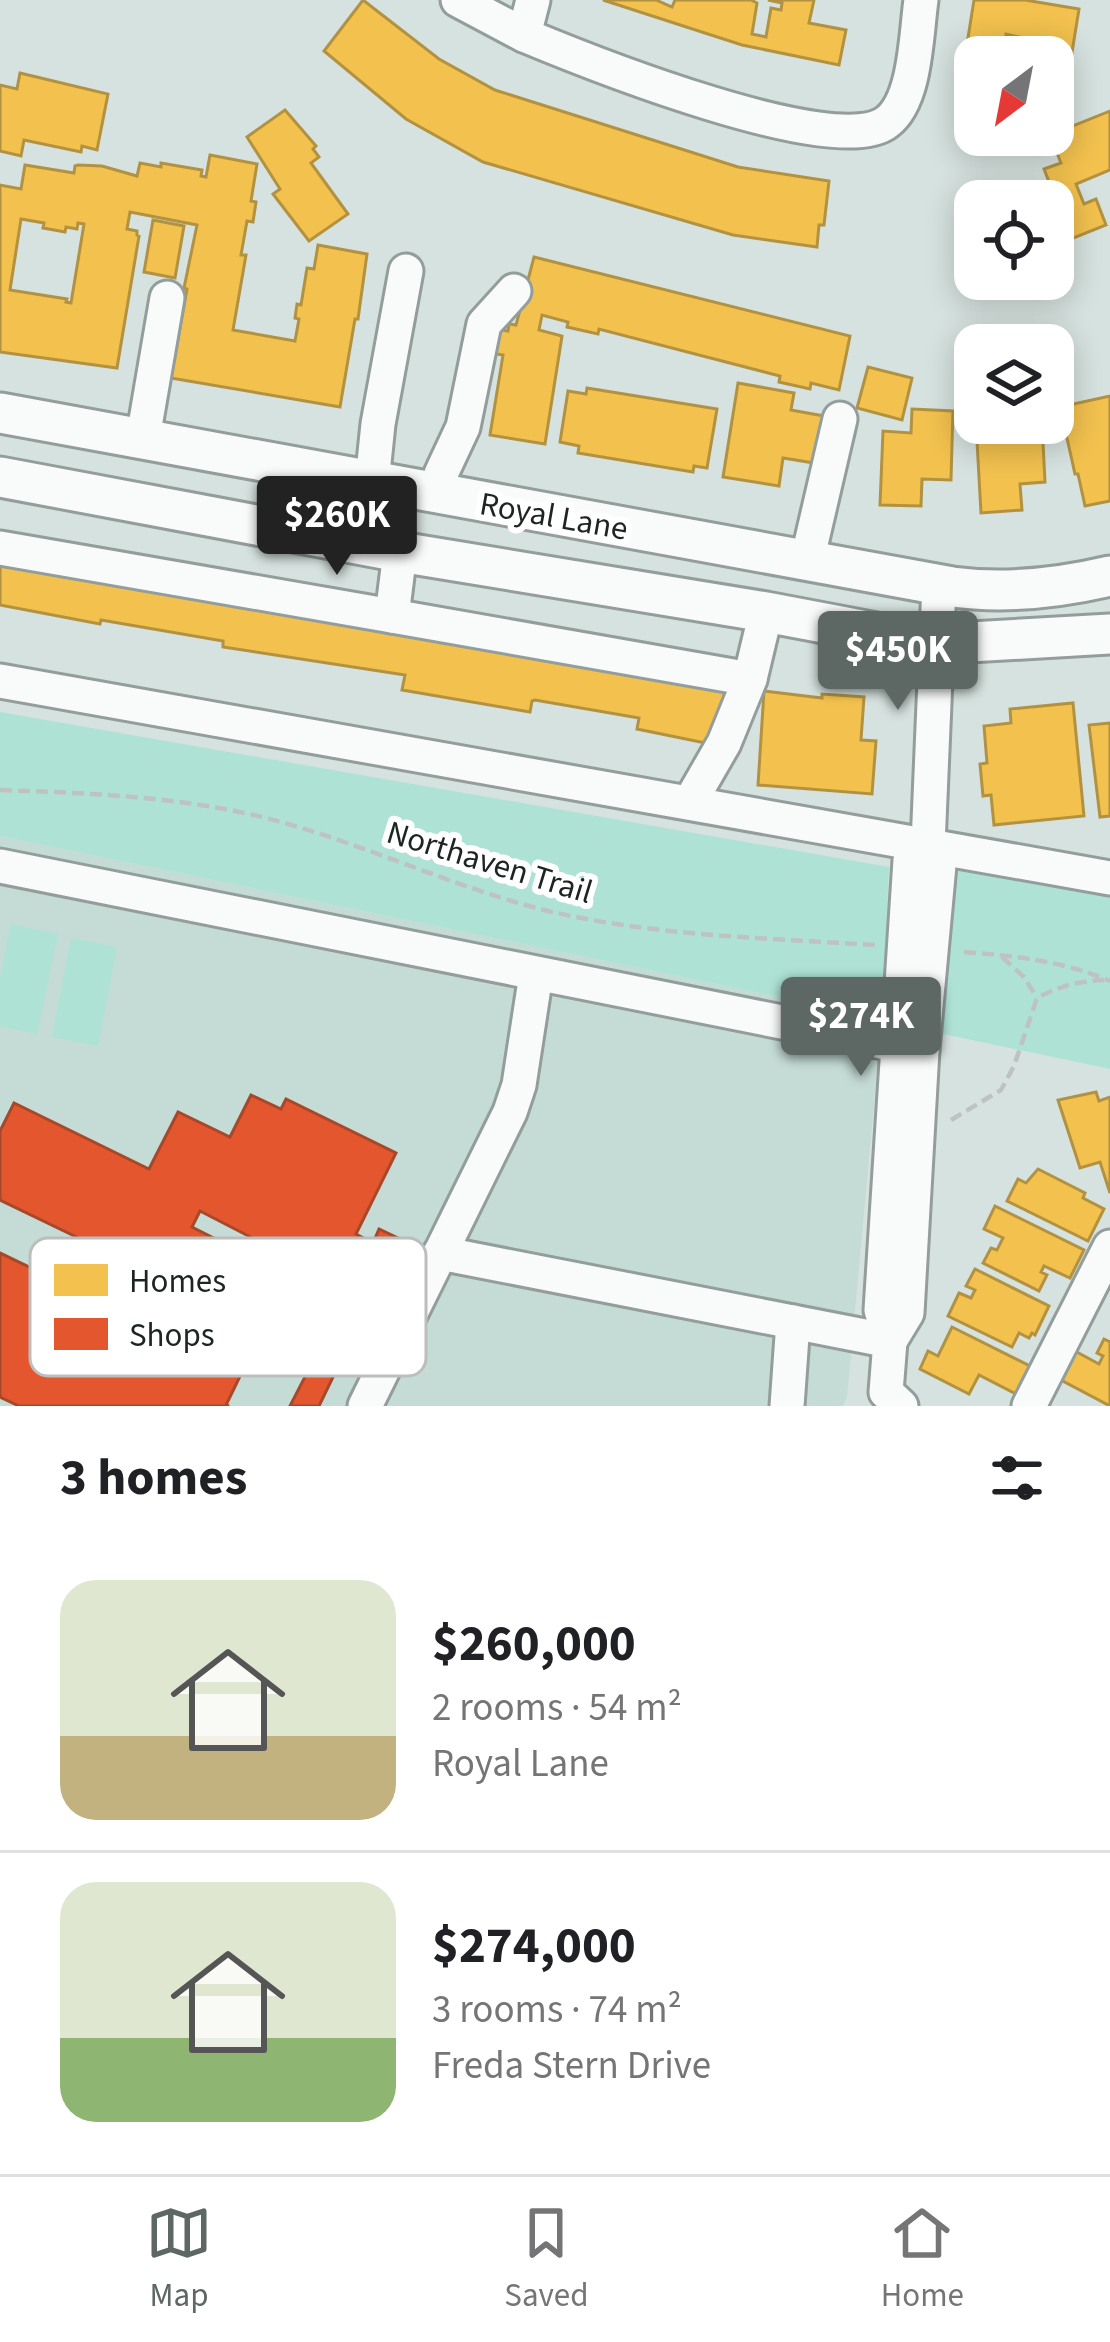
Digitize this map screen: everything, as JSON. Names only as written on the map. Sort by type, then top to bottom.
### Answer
[{"type":"main road","name":"Royal Lane","points":[[0,412],[966,589],[1066,586],[1110,576]]},
{"type":"main road","name":"Royal Lane","points":[[0,477],[935,644],[1110,634]]},
{"type":"main road","points":[[404,552],[427,492]]},
{"type":"street","points":[[458,0],[591,63],[770,120],[860,132],[884,126],[899,111],[908,91],[921,0]]},
{"type":"street","points":[[524,35],[532,0]]},
{"type":"street","points":[[371,482],[406,271]]},
{"type":"street","points":[[427,492],[463,427],[484,324],[514,291]]},
{"type":"street","points":[[143,438],[167,298]]},
{"type":"street","points":[[807,561],[839,419]]},
{"type":"street","points":[[0,548],[750,679]]},
{"type":"street","points":[[392,616],[404,552]]},
{"type":"street","points":[[901,1406],[886,1392],[890,1341],[881,1310],[917,948],[910,860],[928,845],[939,585]]},
{"type":"street","points":[[690,802],[724,743],[750,679],[766,612]]},
{"type":"street","points":[[0,681],[1110,878]]},
{"type":"street","points":[[0,866],[910,1047]]},
{"type":"street","points":[[426,1281],[510,1112],[519,1085],[536,974]]},
{"type":"street","points":[[890,1341],[907,1313],[919,1100],[910,1047]]},
{"type":"street","points":[[1029,1406],[1110,1246]]},
{"type":"street","points":[[440,1253],[890,1341]]},
{"type":"street","points":[[788,1406],[793,1322]]},
{"type":"street","points":[[364,1406],[379,1376]]},
{"type":"path","name":"Northaven Trail","points":[[0,790],[147,797],[252,815],[362,846],[476,890],[602,921],[685,932],[1033,958],[1108,981]]},
{"type":"path","points":[[999,955],[1024,976],[1037,998]]},
{"type":"path","points":[[919,1100],[946,1124],[1000,1090],[1014,1066],[1037,998],[1081,981],[1108,981]]},
{"type":"shaded area","points":[[0,836],[882,1018],[843,1406],[0,1406]]},
{"type":"green space","points":[[0,712],[889,867],[882,1018],[0,836]]},
{"type":"green space","points":[[951,855],[1110,884],[1110,1069],[938,1033]]},
{"type":"green space","points":[[11,924],[58,934],[37,1034],[0,1026],[0,978]]},
{"type":"green space","points":[[71,938],[117,947],[98,1046],[52,1037]]},
{"type":"building: Homes","points":[[363,0],[439,59],[495,90],[738,167],[829,181],[817,247],[733,235],[483,162],[406,119],[324,51]]},
{"type":"building: Homes","points":[[603,0],[656,0],[672,7],[675,0],[751,0],[757,3],[752,34],[766,37],[771,8],[781,10],[782,3],[768,0],[814,0],[809,23],[846,30],[839,65],[742,45]]},
{"type":"building: Homes","points":[[974,0],[1025,0],[1079,9],[1074,40],[1074,36],[968,36]]},
{"type":"building: Homes","points":[[20,73],[108,94],[97,150],[82,146],[81,152],[24,140],[21,156],[0,151],[0,85],[17,89]]},
{"type":"building: Homes","points":[[285,110],[316,146],[313,149],[319,157],[311,163],[348,214],[309,241],[273,194],[280,189],[247,137]]},
{"type":"building: Homes","points":[[1110,111],[1110,170],[1076,184],[1084,204],[1096,199],[1106,225],[1074,238],[1074,180],[1048,180],[1044,169],[1061,163],[1058,156],[1074,156],[1074,125]]},
{"type":"building: Homes","points":[[210,155],[257,164],[251,201],[256,202],[253,222],[247,221],[233,330],[295,341],[297,304],[301,305],[307,268],[314,269],[318,245],[367,254],[340,407],[171,378],[197,225],[130,212],[127,229],[139,236],[117,368],[0,352],[0,185],[21,189],[25,165],[74,173],[78,165],[102,166],[137,176],[140,163],[161,167],[161,163],[202,170],[201,176],[206,177]],"holes":[[[21,219],[44,223],[43,228],[65,232],[66,227],[77,229],[78,223],[84,224],[71,303],[10,290]]]},
{"type":"building: Homes","points":[[153,220],[184,226],[175,278],[144,272]]},
{"type":"building: Homes","points":[[534,257],[850,336],[839,390],[779,382],[780,376],[599,329],[598,334],[567,327],[568,322],[542,315],[539,330],[562,336],[545,444],[490,435],[503,355],[484,352],[488,328],[508,331],[509,324],[516,325]]},
{"type":"building: Homes","points":[[868,367],[912,378],[902,420],[857,408]]},
{"type":"building: Homes","points":[[738,383],[794,393],[791,410],[824,416],[814,463],[783,458],[779,486],[723,477]]},
{"type":"building: Homes","points":[[587,388],[717,409],[707,468],[694,466],[693,472],[578,453],[579,446],[560,442],[568,391],[586,394]]},
{"type":"building: Homes","points":[[1110,396],[1110,501],[1085,506],[1068,444],[1074,444],[1074,404]]},
{"type":"building: Homes","points":[[912,409],[953,411],[951,480],[922,479],[921,506],[880,505],[883,431],[911,433]]},
{"type":"building: Homes","points":[[977,444],[1043,444],[1045,482],[1020,484],[1022,510],[981,513]]},
{"type":"building: Homes","points":[[0,563],[725,690],[715,745],[637,729],[639,718],[535,700],[530,712],[402,690],[405,675],[0,605]]},
{"type":"building: Homes","points":[[764,691],[864,697],[861,740],[876,741],[872,794],[758,785]]},
{"type":"building: Homes","points":[[1073,703],[1084,816],[994,825],[991,795],[983,796],[984,726],[1011,723],[1010,709]]},
{"type":"building: Homes","points":[[1110,723],[1110,816],[1100,817],[1089,725]]},
{"type":"building: Homes","points":[[1096,1092],[1099,1101],[1110,1097],[1110,1193],[1100,1162],[1080,1168],[1058,1100]]},
{"type":"building: Homes","points":[[1038,1169],[1085,1193],[1083,1198],[1104,1209],[1088,1241],[1007,1201],[1018,1179],[1026,1183]]},
{"type":"building: Homes","points":[[995,1206],[1084,1250],[1070,1278],[1044,1266],[1041,1272],[1047,1275],[1039,1291],[983,1263],[1003,1238],[984,1229]]},
{"type":"building: Homes","points":[[975,1269],[1049,1306],[1035,1335],[1029,1338],[1019,1333],[1012,1347],[948,1316],[959,1293],[971,1298],[975,1290],[966,1286]]},
{"type":"building: Homes","points":[[952,1327],[1032,1367],[1018,1395],[979,1375],[969,1394],[920,1369],[928,1351],[938,1356]]},
{"type":"building: Homes","points":[[1104,1339],[1110,1342],[1110,1406],[1061,1380],[1075,1351],[1099,1364],[1103,1356],[1097,1353]]},
{"type":"building: Shops","points":[[251,1095],[281,1109],[286,1099],[396,1153],[356,1234],[364,1238],[252,1238],[200,1211],[192,1227],[214,1238],[78,1238],[0,1200],[0,1131],[14,1103],[149,1169],[178,1112],[230,1137]]},
{"type":"building: Shops","points":[[379,1229],[398,1238],[375,1238]]},
{"type":"building: Shops","points":[[0,1253],[30,1267],[30,1376],[240,1376],[229,1406],[19,1406],[0,1397]]},
{"type":"building: Shops","points":[[305,1376],[334,1376],[319,1406],[290,1406]]}]
